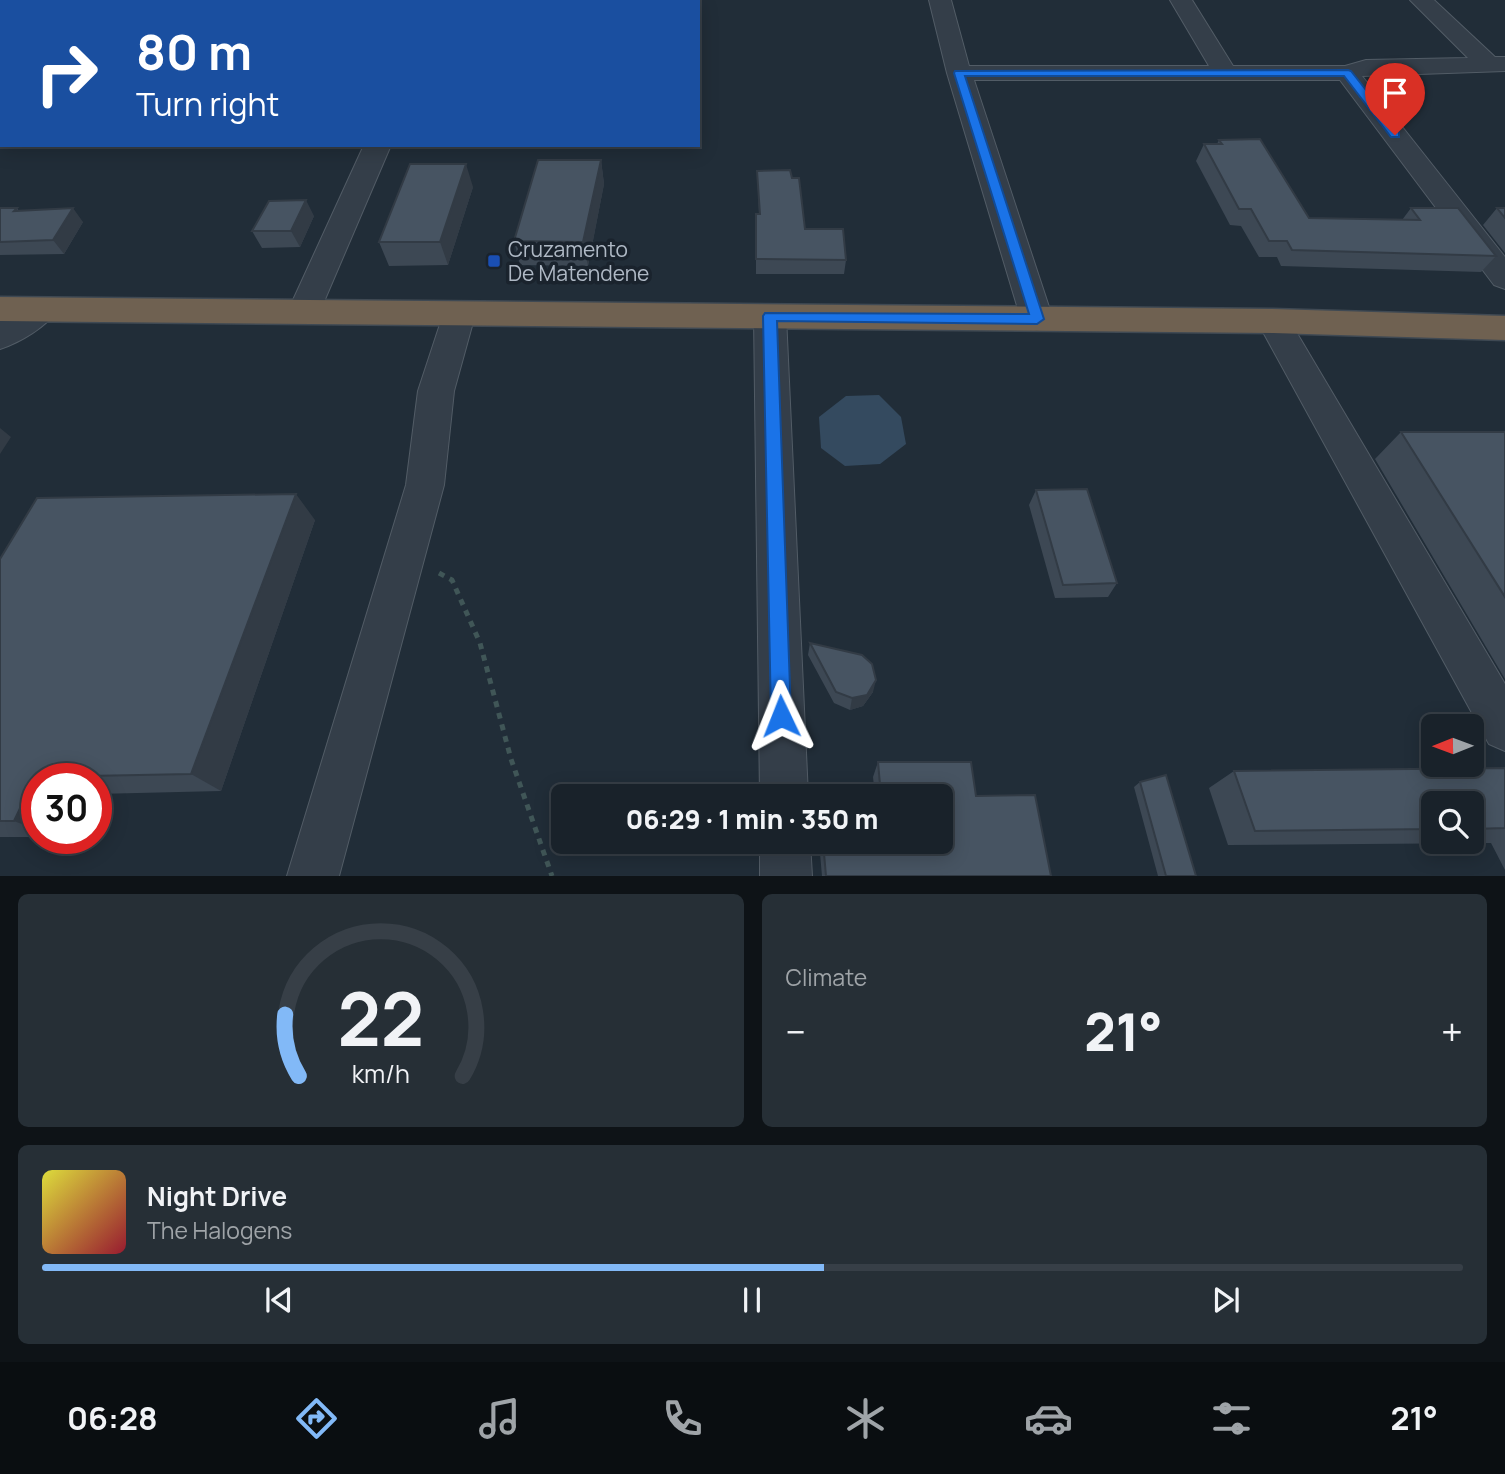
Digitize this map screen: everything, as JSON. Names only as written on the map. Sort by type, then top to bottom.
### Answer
[{"type":"highway","points":[[0,309],[1273,321],[1505,327]]},
{"type":"street","points":[[940,0],[959,73],[1037,319]]},
{"type":"street","points":[[1181,0],[1226,74]]},
{"type":"street","points":[[1421,0],[1497,64]]},
{"type":"street","points":[[959,73],[1348,73],[1366,67],[1497,64]]},
{"type":"street","points":[[1348,73],[1505,278]]},
{"type":"street","points":[[304,311],[378,147]]},
{"type":"street","points":[[0,337],[42,309]]},
{"type":"street","points":[[313,876],[425,485],[436,391],[459,315]]},
{"type":"street","points":[[770,316],[784,784]]},
{"type":"street","points":[[1273,321],[1505,728]]},
{"type":"street","points":[[785,854],[786,876]]},
{"type":"path","points":[[404,554],[452,580],[480,643],[511,759],[552,876]]},
{"type":"water","points":[[879,395],[901,417],[906,444],[880,464],[845,466],[821,448],[819,417],[846,396]]},
{"type":"building","points":[[1260,139],[1309,218],[1420,220],[1411,208],[1458,208],[1496,256],[1292,250],[1287,241],[1269,241],[1251,209],[1239,209],[1204,144],[1222,144],[1219,140]]},
{"type":"building","points":[[538,160],[601,160],[583,242],[514,241]]},
{"type":"building","points":[[410,164],[466,164],[440,242],[379,242]]},
{"type":"building","points":[[790,170],[792,178],[799,178],[805,229],[843,229],[846,260],[756,259],[756,214],[760,214],[757,171]]},
{"type":"building","points":[[306,200],[291,231],[252,231],[269,201]]},
{"type":"building","points":[[0,208],[17,208],[14,211],[73,208],[53,240],[0,242]]},
{"type":"building","points":[[1497,208],[1505,208],[1505,218]]},
{"type":"building","points":[[1401,432],[1505,432],[1505,597]]},
{"type":"building","points":[[1087,489],[1117,583],[1063,585],[1036,490]]},
{"type":"building","points":[[296,494],[191,774],[112,776],[112,763],[21,763],[21,806],[14,821],[0,821],[0,559],[37,498]]},
{"type":"building","points":[[810,643],[862,655],[872,664],[876,680],[867,695],[852,698],[836,692]]},
{"type":"building","points":[[878,762],[971,762],[976,796],[1035,795],[1051,876],[826,876],[824,854],[953,854],[953,784],[880,784]]},
{"type":"building","points":[[1484,768],[1505,768],[1505,828],[1484,829],[1484,791],[1421,791],[1421,829],[1255,831],[1234,771],[1421,769],[1421,777],[1484,777]]},
{"type":"building","points":[[1166,775],[1196,876],[1166,876],[1140,782]]},
{"type":"place","name":"Cruzamento De Matendene","points":[[494,261]]},
{"type":"route","points":[[781,716],[770,316],[1037,319],[959,73],[1348,73],[1395,135]]}]
